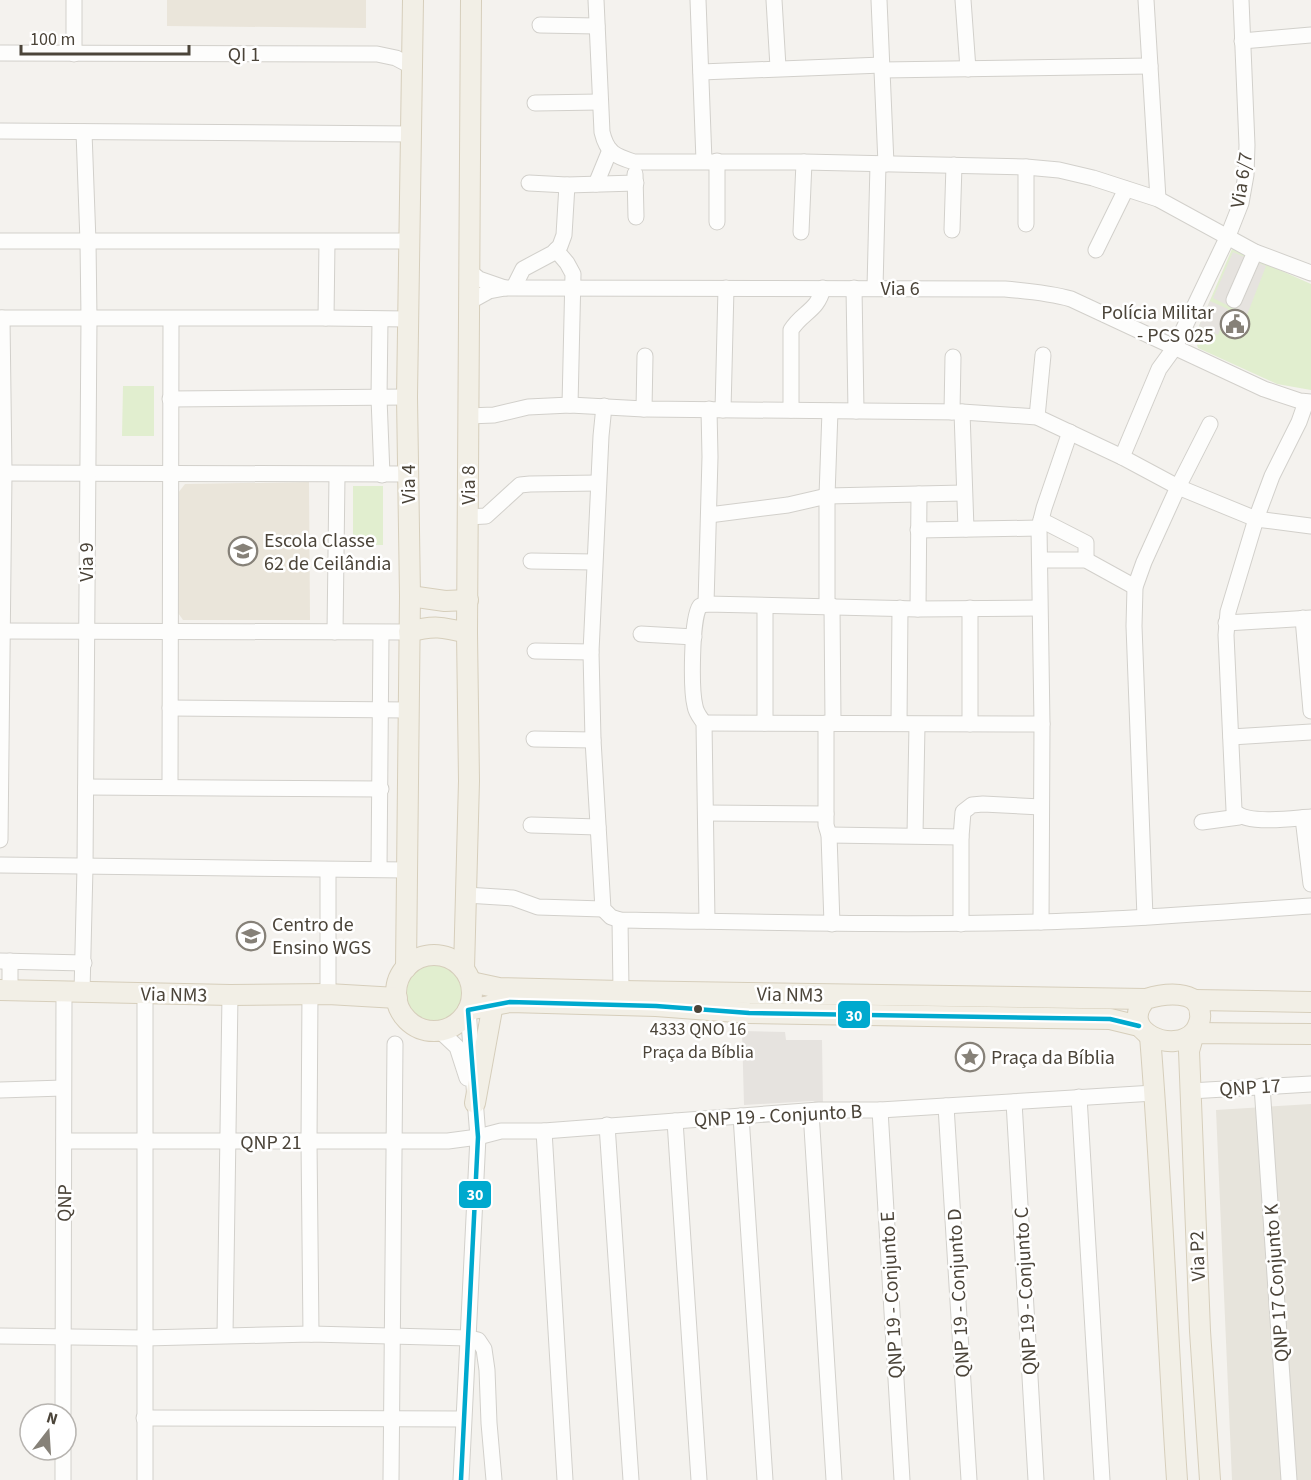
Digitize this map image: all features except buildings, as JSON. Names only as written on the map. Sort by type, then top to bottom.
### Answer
[{"type":"main road","name":"Via 4","points":[[400,984],[406,870],[410,596],[406,397],[413,0]]},
{"type":"main road","name":"Via 8","points":[[467,976],[471,0]]},
{"type":"main road","points":[[410,596],[445,601],[468,600]]},
{"type":"main road","points":[[409,632],[440,627],[467,633]]},
{"type":"main road","points":[[424,956],[446,957],[456,962],[467,976],[472,992],[468,1011],[449,1028],[428,1030],[417,1026],[407,1019],[401,1010],[400,984],[414,961],[424,956]]},
{"type":"main road","name":"Via NM3","points":[[467,976],[499,988],[1146,999]]},
{"type":"main road","name":"Via NM3","points":[[5,990],[146,994],[329,994],[400,984]]},
{"type":"main road","points":[[1195,1000],[1201,1017],[1194,1033],[1184,1040],[1172,1042],[1160,1040],[1144,1031],[1137,1016],[1146,999],[1158,995],[1187,996],[1195,1000],[1311,1002]]},
{"type":"main road","name":"Via NM3","points":[[468,1011],[522,1002],[656,1006],[749,1013],[1110,1019],[1144,1031]]},
{"type":"main road","points":[[475,1103],[494,1005]]},
{"type":"main road","name":"Via P2","points":[[1144,1031],[1154,1093],[1177,1480]]},
{"type":"main road","points":[[1194,1033],[1311,1034]]},
{"type":"main road","name":"Via P2","points":[[1194,1033],[1189,1051],[1190,1091],[1201,1351],[1210,1480]]},
{"type":"main road","points":[[1167,1332],[1200,1331]]},
{"type":"main road","points":[[1168,1353],[1187,1350],[1201,1351]]},
{"type":"street","points":[[74,0],[74,54]]},
{"type":"street","points":[[596,0],[600,102],[605,144],[617,156],[634,162],[804,162],[1026,167],[1059,170],[1093,178],[1158,199],[1255,252],[1311,273]]},
{"type":"street","points":[[698,0],[701,72],[717,222]]},
{"type":"street","points":[[774,0],[778,67]]},
{"type":"street","points":[[875,288],[882,164],[879,0]]},
{"type":"street","points":[[963,0],[968,69]]},
{"type":"street","points":[[1146,0],[1158,199]]},
{"type":"street","name":"Via 6/7","points":[[1122,457],[1159,369],[1174,347],[1228,236],[1241,203],[1246,176],[1247,145],[1241,0]]},
{"type":"street","points":[[540,25],[597,26]]},
{"type":"street","points":[[1242,41],[1311,36]]},
{"type":"street","name":"QI 1","points":[[377,54],[396,49],[413,39]]},
{"type":"street","name":"QI 1","points":[[0,53],[377,54],[396,58],[413,67]]},
{"type":"street","points":[[701,72],[778,67],[968,69],[1150,66]]},
{"type":"street","points":[[535,103],[600,102]]},
{"type":"street","points":[[0,131],[411,135]]},
{"type":"street","name":"Via 9","points":[[73,992],[84,963],[89,318],[84,132]]},
{"type":"street","points":[[596,184],[610,150]]},
{"type":"street","points":[[634,162],[636,216]]},
{"type":"street","points":[[801,232],[804,162]]},
{"type":"street","points":[[952,230],[954,165]]},
{"type":"street","points":[[1026,167],[1026,224]]},
{"type":"street","points":[[529,183],[567,185],[636,183]]},
{"type":"street","points":[[469,271],[479,279],[510,288],[523,269],[556,250],[564,235],[567,185]]},
{"type":"street","points":[[1096,250],[1126,189]]},
{"type":"street","points":[[0,241],[410,241]]},
{"type":"street","points":[[326,318],[327,242]]},
{"type":"street","points":[[556,250],[573,274],[570,405]]},
{"type":"street","points":[[1234,300],[1255,252]]},
{"type":"street","name":"Via 6","points":[[470,302],[489,291],[510,288],[1005,289],[1052,294],[1071,299],[1264,389],[1309,402]]},
{"type":"street","points":[[706,604],[709,515],[726,288]]},
{"type":"street","points":[[791,410],[791,330],[797,320],[805,316],[817,304],[823,288]]},
{"type":"street","points":[[854,288],[856,411]]},
{"type":"street","points":[[0,840],[1,318],[408,319]]},
{"type":"street","points":[[170,787],[171,319]]},
{"type":"street","points":[[380,320],[379,398],[382,476]]},
{"type":"street","points":[[1037,417],[1043,355]]},
{"type":"street","points":[[644,409],[645,356]]},
{"type":"street","points":[[953,357],[966,530]]},
{"type":"street","points":[[170,399],[406,397]]},
{"type":"street","points":[[1239,817],[1234,810],[1226,623],[1256,519],[1272,476],[1309,402]]},
{"type":"street","points":[[468,416],[494,415],[528,407],[570,405],[644,409],[957,412],[1037,417],[1122,457],[1178,487],[1256,519],[1311,526]]},
{"type":"street","points":[[604,406],[598,483],[591,652],[593,740],[603,909],[611,917],[620,920],[961,924],[1145,917],[1311,906]]},
{"type":"street","points":[[830,411],[827,496],[830,723],[826,814],[832,924]]},
{"type":"street","points":[[1145,917],[1135,587],[1178,487],[1210,424]]},
{"type":"street","points":[[1041,922],[1040,524],[1070,432]]},
{"type":"street","points":[[2,473],[337,476],[408,474]]},
{"type":"street","points":[[335,632],[337,476]]},
{"type":"street","points":[[468,517],[486,516],[520,486],[598,483]]},
{"type":"street","points":[[709,515],[788,505],[827,496],[964,493]]},
{"type":"street","points":[[918,609],[919,494]]},
{"type":"street","points":[[918,530],[966,530],[1040,524],[1086,543],[1088,551],[1086,560]]},
{"type":"street","points":[[1040,560],[1086,560],[1135,587]]},
{"type":"street","points":[[538,561],[594,562]]},
{"type":"street","points":[[707,921],[704,723],[694,705],[694,637],[696,612],[700,606],[706,604],[918,609],[1039,608]]},
{"type":"street","points":[[765,606],[765,723]]},
{"type":"street","points":[[899,723],[900,608]]},
{"type":"street","points":[[970,608],[970,724]]},
{"type":"street","points":[[1226,623],[1307,618],[1311,711]]},
{"type":"street","points":[[0,631],[409,632]]},
{"type":"street","points":[[379,869],[381,633]]},
{"type":"street","points":[[641,634],[694,637]]},
{"type":"street","points":[[535,651],[591,652]]},
{"type":"street","points":[[170,708],[408,710]]},
{"type":"street","points":[[704,723],[1042,724]]},
{"type":"street","points":[[915,835],[917,725]]},
{"type":"street","points":[[1231,737],[1311,732]]},
{"type":"street","points":[[534,739],[593,740]]},
{"type":"street","points":[[86,787],[381,789]]},
{"type":"street","points":[[961,924],[963,812],[972,805],[1041,807]]},
{"type":"street","points":[[706,813],[826,814]]},
{"type":"street","points":[[1202,822],[1239,817],[1253,820],[1307,818],[1311,884]]},
{"type":"street","points":[[531,825],[598,827]]},
{"type":"street","points":[[829,836],[961,837]]},
{"type":"street","points":[[0,865],[406,870]]},
{"type":"street","points":[[311,1334],[309,1142],[329,994],[328,870]]},
{"type":"street","points":[[466,896],[513,898],[538,907],[603,909]]},
{"type":"street","points":[[620,920],[621,991]]},
{"type":"street","points":[[5,990],[5,961],[84,963]]},
{"type":"street","name":"QNP","points":[[63,1402],[63,1089],[73,992]]},
{"type":"street","points":[[145,1480],[146,994]]},
{"type":"street","points":[[225,1335],[230,995]]},
{"type":"street","points":[[461,1480],[463,1419],[470,1338],[478,1137],[468,1011]]},
{"type":"street","points":[[439,1029],[457,1047],[475,1103]]},
{"type":"street","points":[[391,1480],[395,1044]]},
{"type":"street","name":"QNP 17","points":[[1190,1091],[1311,1084]]},
{"type":"street","name":"QNP 17 Conjunto K","points":[[1262,1086],[1289,1480]]},
{"type":"street","points":[[0,1090],[63,1089]]},
{"type":"street","name":"QNP 19 - Conjunto B","points":[[478,1137],[501,1131],[544,1131],[741,1116],[1154,1093]]},
{"type":"street","points":[[1079,1097],[1102,1480]]},
{"type":"street","name":"QNP 19 - Conjunto C","points":[[1014,1102],[1036,1480]]},
{"type":"street","name":"QNP 19 - Conjunto D","points":[[946,1106],[969,1480]]},
{"type":"street","name":"QNP 19 - Conjunto E","points":[[880,1110],[902,1480]]},
{"type":"street","points":[[811,1112],[834,1480]]},
{"type":"street","points":[[741,1116],[765,1480]]},
{"type":"street","points":[[675,1121],[699,1480]]},
{"type":"street","points":[[607,1125],[631,1480]]},
{"type":"street","points":[[544,1131],[565,1480]]},
{"type":"street","name":"QNP 21","points":[[64,1141],[394,1142],[448,1141],[478,1137]]},
{"type":"street","points":[[0,1336],[145,1338],[311,1334],[470,1338],[481,1343],[486,1359],[494,1480]]},
{"type":"street","points":[[144,1418],[463,1419]]},
{"type":"street","points":[[63,1462],[63,1480]]},
{"type":"shaded area","points":[[167,0],[366,0],[366,28],[167,26]]},
{"type":"shaded area","points":[[1233,252],[1266,266],[1247,315],[1213,298]]},
{"type":"shaded area","points":[[1210,301],[1228,309],[1218,335],[1199,326]]},
{"type":"shaded area","name":"Escola Classe 62 de Ceilândia","points":[[309,482],[310,620],[183,620],[176,610],[178,493],[185,484]]},
{"type":"shaded area","points":[[742,1031],[785,1032],[786,1040],[822,1040],[823,1106],[813,1101],[744,1105]]},
{"type":"shaded area","points":[[1311,1104],[1311,1480],[1232,1480],[1216,1110]]},
{"type":"green space","points":[[1232,249],[1311,284],[1311,390],[1277,384],[1198,348],[1196,333]]},
{"type":"green space","points":[[123,386],[154,386],[154,436],[122,436]]},
{"type":"green space","points":[[353,486],[383,486],[383,545],[353,545]]},
{"type":"green space","points":[[429,965],[441,965],[456,973],[464,988],[464,1000],[456,1015],[441,1023],[429,1023],[414,1015],[406,1000],[406,988],[414,973]]},
{"type":"transit line","name":"30","points":[[461,1480],[478,1137],[468,1010],[510,1002],[656,1006],[749,1013],[1110,1019],[1139,1026]]},
{"type":"place","name":"Polícia Militar - PCS 025","points":[[1235,324]]},
{"type":"place","name":"Escola Classe 62 de Ceilândia","points":[[243,551]]},
{"type":"place","name":"Centro de Ensino WGS","points":[[251,936]]},
{"type":"place","name":"4333 QNO 16 Praça da Bíblia","points":[[698,1009]]},
{"type":"place","name":"Praça da Bíblia","points":[[970,1057]]}]
